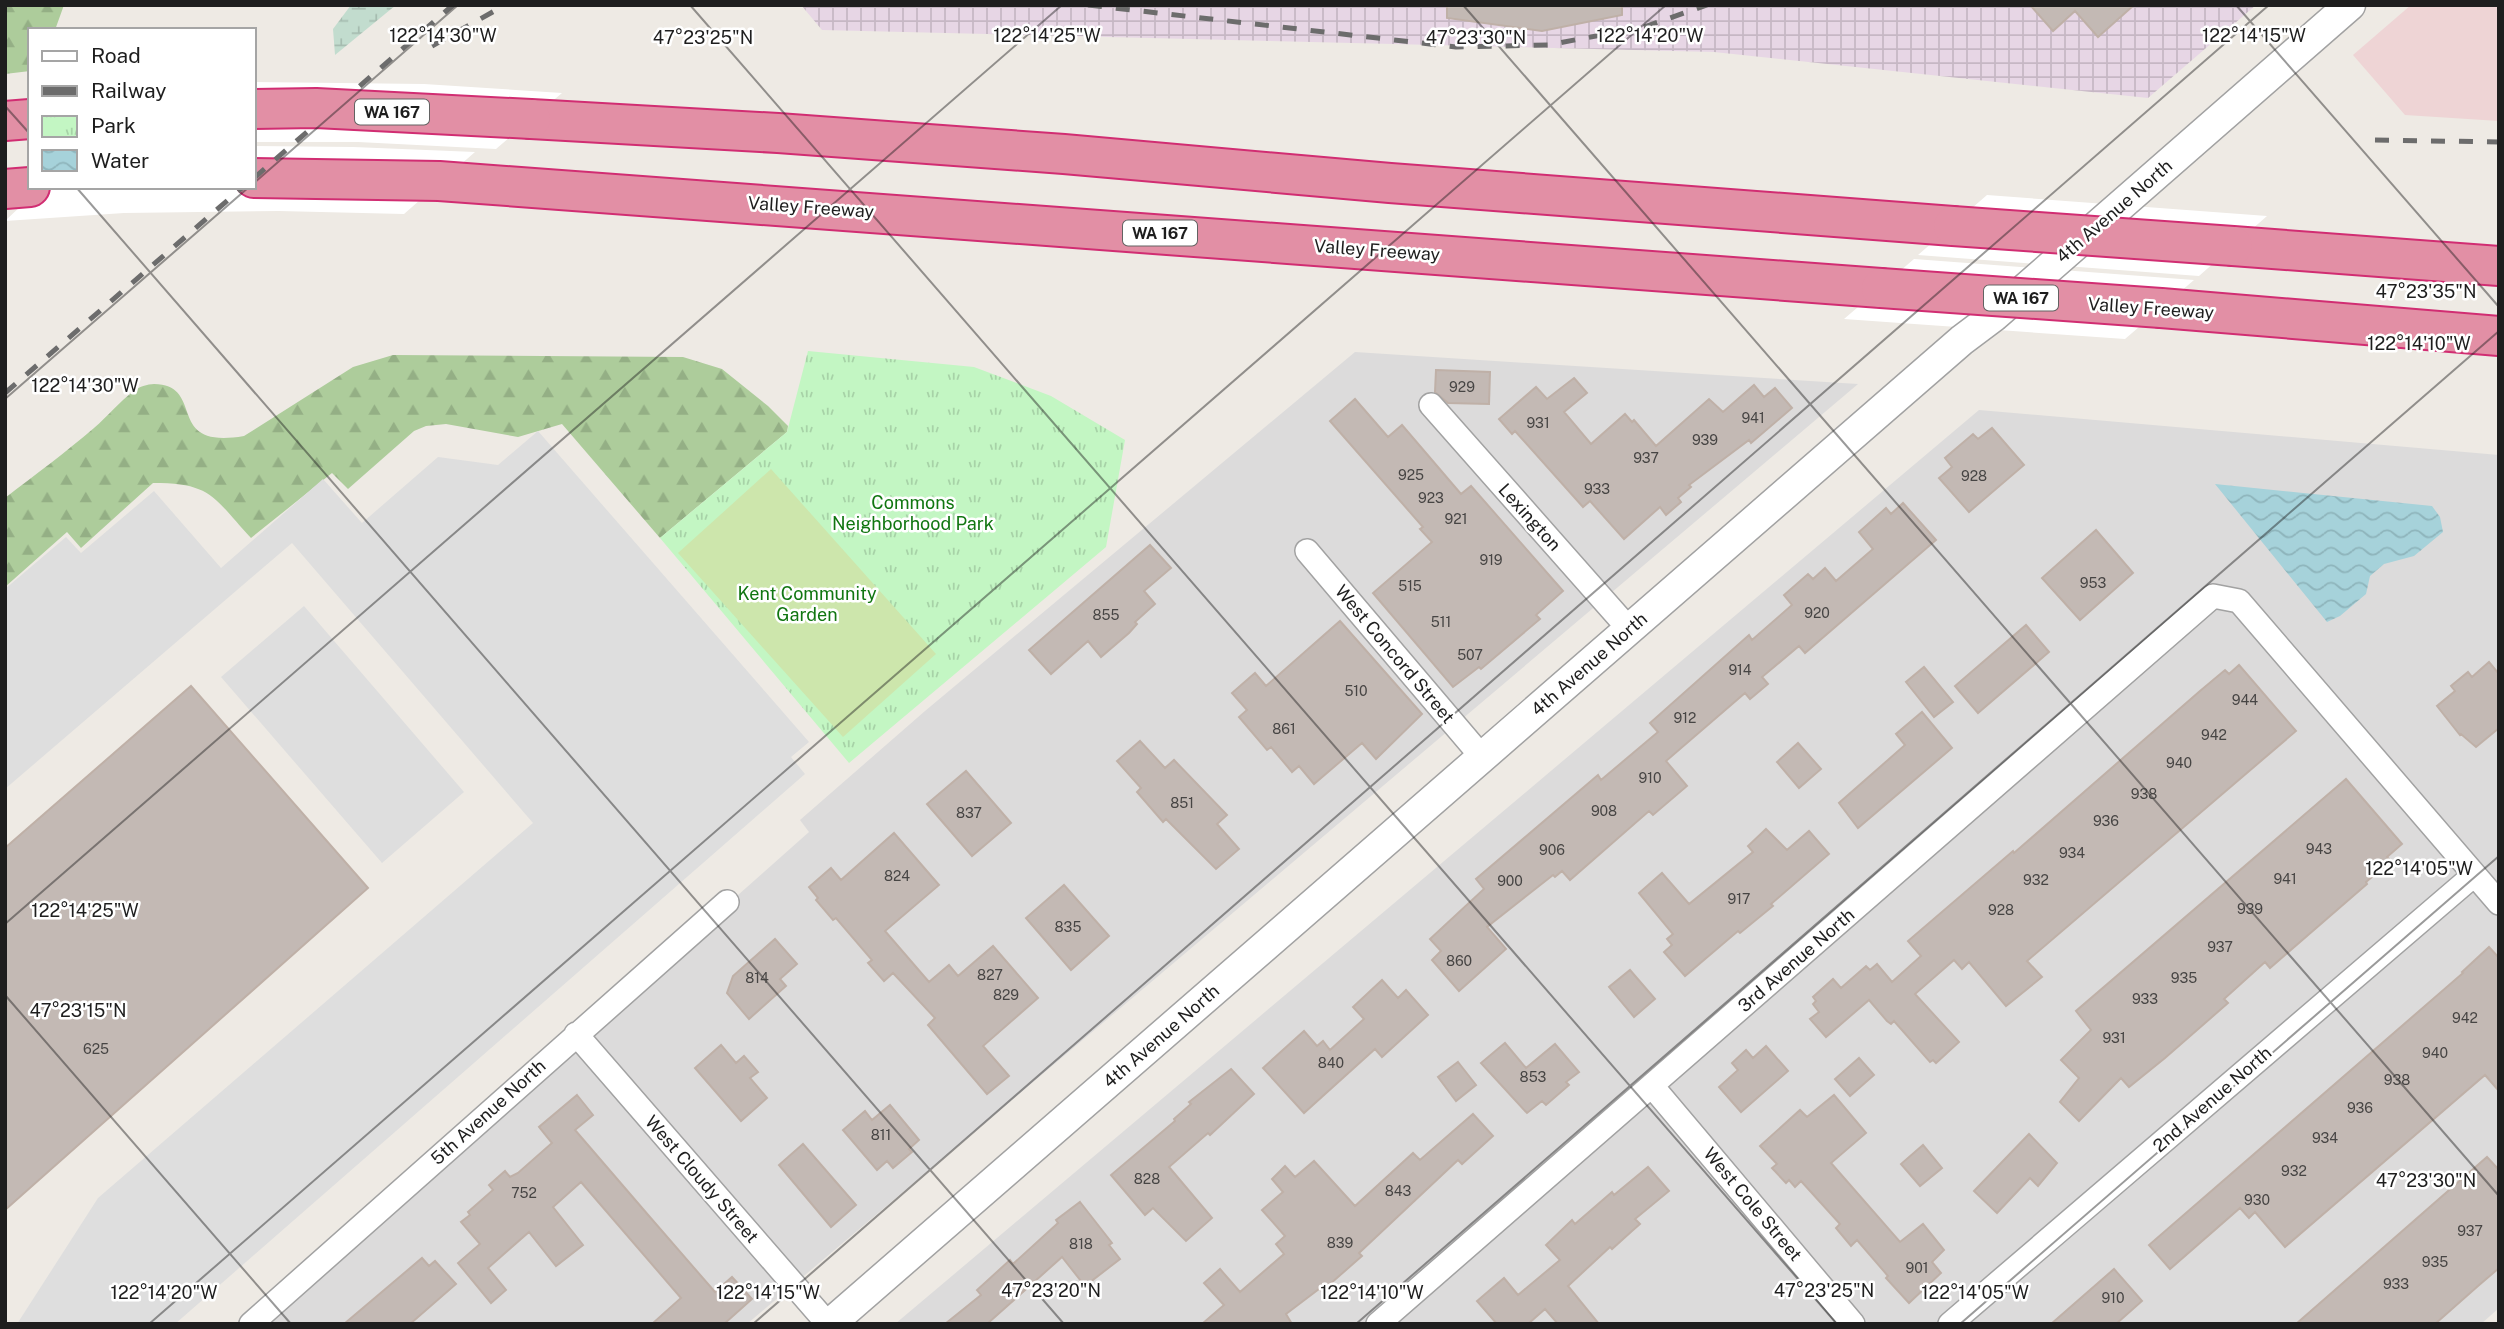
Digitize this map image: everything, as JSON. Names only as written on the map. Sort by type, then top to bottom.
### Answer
[{"type":"highway","name":"WA 167","points":[[256,109],[316,108],[778,133],[1051,153],[1390,183],[2499,266]]},
{"type":"highway","points":[[5,121],[28,119]]},
{"type":"highway","name":"Valley Freeway","points":[[256,178],[439,181],[2161,308],[2499,336]]},
{"type":"highway","points":[[5,189],[28,187]]},
{"type":"street","name":"4th Avenue North","points":[[829,1324],[1962,340],[1994,316],[2193,144],[2350,5]]},
{"type":"street","name":"Lexington","points":[[1431,405],[1629,629]]},
{"type":"street","name":"West Concord Street","points":[[1307,551],[1482,757]]},
{"type":"street","name":"3rd Avenue North","points":[[1378,1324],[2213,596],[2239,601],[2474,875]]},
{"type":"street","points":[[2474,875],[2499,903]]},
{"type":"street","name":"2nd Avenue North","points":[[1950,1324],[2474,875]]},
{"type":"street","name":"5th Avenue North","points":[[251,1324],[727,902]]},
{"type":"street","name":"West Cloudy Street","points":[[576,1034],[829,1324]]},
{"type":"street","name":"West Cole Street","points":[[1652,1086],[1853,1324]]},
{"type":"shaded area","points":[[801,5],[2256,5],[2148,98],[1714,52],[822,30]]},
{"type":"shaded area","points":[[2411,5],[2499,5],[2499,121],[2405,115],[2353,55]]},
{"type":"shaded area","points":[[1355,352],[1858,384],[747,1324],[254,1324],[809,832],[800,820],[925,711]]},
{"type":"shaded area","points":[[1979,410],[2499,455],[2499,1308],[2481,1324],[895,1324]]},
{"type":"shaded area","points":[[538,431],[809,742],[791,757],[805,774],[175,1324],[17,1324],[98,1198],[533,823],[292,543],[5,789],[5,589],[66,537],[81,553],[154,491],[221,568],[323,479],[362,523],[438,457],[498,465]]},
{"type":"shaded area","points":[[304,606],[464,792],[382,863],[221,677]]},
{"type":"green space","points":[[5,5],[64,5],[56,28],[28,28],[28,71],[5,74]]},
{"type":"green space","points":[[351,5],[396,5],[335,55],[333,29]]},
{"type":"green space","name":"Commons Neighborhood Park","points":[[808,351],[974,367],[1051,396],[1125,440],[1106,547],[849,763],[660,538],[787,432]]},
{"type":"green space","points":[[393,355],[683,357],[722,369],[768,406],[788,426],[787,432],[660,538],[562,424],[518,437],[446,424],[426,426],[414,431],[348,489],[332,473],[251,538],[210,495],[188,486],[153,483],[81,548],[67,532],[5,587],[5,498],[83,437],[138,388],[154,384],[170,387],[179,395],[194,426],[203,434],[219,438],[244,436],[353,367]]},
{"type":"green space","name":"Kent Community Garden","points":[[771,469],[936,654],[843,737],[678,553]]},
{"type":"water","points":[[2215,484],[2432,506],[2440,517],[2443,532],[2414,556],[2384,564],[2370,576],[2366,594],[2340,616],[2327,622]]},
{"type":"pier","points":[[256,82],[424,84],[562,93],[496,149],[358,142],[256,142]]},
{"type":"pier","points":[[256,146],[475,152],[404,214],[279,211],[124,213],[5,221],[39,189],[256,189]]},
{"type":"pier","points":[[1987,195],[2267,216],[2199,276],[1918,255]]},
{"type":"pier","points":[[1914,259],[2194,280],[2125,339],[1844,319]]},
{"type":"building","points":[[1447,5],[1622,5],[1622,15],[1542,31],[1447,18]]},
{"type":"building","points":[[2030,5],[2134,5],[2098,37],[2075,11],[2053,31]]},
{"type":"building","points":[[1436,370],[1490,372],[1489,404],[1448,403],[1435,392]]},
{"type":"building","points":[[1574,378],[1587,393],[1564,412],[1591,444],[1625,414],[1632,422],[1634,420],[1656,446],[1709,399],[1723,412],[1754,385],[1764,397],[1775,388],[1792,408],[1751,443],[1749,440],[1689,485],[1691,487],[1678,498],[1681,502],[1666,515],[1660,507],[1624,539],[1590,501],[1583,507],[1515,431],[1512,434],[1499,419],[1536,387],[1547,399]]},
{"type":"building","points":[[1355,399],[1388,437],[1402,425],[1461,494],[1471,486],[1563,591],[1536,615],[1540,619],[1481,669],[1479,667],[1453,687],[1373,593],[1432,542],[1420,529],[1423,527],[1330,421]]},
{"type":"building","points":[[1992,428],[2024,465],[1969,512],[1939,478],[1952,467],[1945,458],[1973,434],[1978,439]]},
{"type":"building","points":[[1903,503],[1936,540],[1805,653],[1799,646],[1762,677],[1768,684],[1750,699],[1745,693],[1666,761],[1687,786],[1653,815],[1649,811],[1570,880],[1562,871],[1555,877],[1553,875],[1487,927],[1506,949],[1459,991],[1432,960],[1441,951],[1430,939],[1484,889],[1476,879],[1598,775],[1601,780],[1658,732],[1650,723],[1749,635],[1752,640],[1792,605],[1784,595],[1808,574],[1813,579],[1825,568],[1836,581],[1873,549],[1859,532],[1886,508],[1891,514]]},
{"type":"building","points":[[2096,530],[2133,573],[2080,620],[2042,578]]},
{"type":"building","points":[[1150,545],[1171,568],[1144,591],[1155,604],[1135,622],[1137,624],[1129,633],[1101,657],[1088,641],[1051,674],[1029,650]]},
{"type":"building","points":[[1340,621],[1422,714],[1376,759],[1362,743],[1314,784],[1299,766],[1292,772],[1271,747],[1267,750],[1239,717],[1247,710],[1232,693],[1255,673],[1266,686]]},
{"type":"building","points":[[2026,625],[2049,652],[1978,713],[1955,686]]},
{"type":"building","points":[[2489,662],[2499,674],[2499,728],[2476,747],[2460,735],[2437,706],[2455,691],[2451,686],[2468,672],[2472,677]]},
{"type":"building","points":[[2239,665],[2296,731],[2027,961],[2042,977],[2006,1006],[1969,962],[1962,969],[1954,960],[1915,994],[1959,1042],[1936,1063],[1933,1060],[1930,1062],[1894,1021],[1891,1024],[1887,1021],[1869,1000],[1826,1037],[1810,1019],[1819,1012],[1813,1004],[1816,1001],[1813,997],[1833,979],[1841,988],[1866,966],[1870,970],[1877,964],[1892,982],[1921,956],[1908,941],[2225,670],[2229,674]]},
{"type":"building","points":[[1924,667],[1953,702],[1934,717],[1906,682]]},
{"type":"building","points":[[191,686],[368,888],[5,1210],[5,848]]},
{"type":"building","points":[[1922,712],[1952,748],[1858,828],[1839,803],[1905,745],[1896,734]]},
{"type":"building","points":[[1140,741],[1165,768],[1174,760],[1227,815],[1217,824],[1239,849],[1216,869],[1166,819],[1163,822],[1137,792],[1141,788],[1117,761]]},
{"type":"building","points":[[1798,743],[1821,769],[1799,788],[1777,762]]},
{"type":"building","points":[[966,771],[1011,823],[972,856],[927,804]]},
{"type":"building","points":[[2346,779],[2402,844],[2387,857],[2391,861],[2270,968],[2265,962],[2224,999],[2228,1003],[2165,1058],[2129,1087],[2121,1078],[2079,1121],[2060,1102],[2079,1078],[2061,1060],[2091,1030],[2076,1011]]},
{"type":"building","points":[[1766,829],[1787,850],[1809,831],[1829,854],[1771,904],[1773,906],[1740,933],[1738,931],[1685,976],[1664,952],[1672,945],[1667,939],[1673,934],[1639,893],[1662,873],[1689,904],[1753,852],[1748,846]]},
{"type":"building","points":[[894,833],[939,885],[885,931],[929,982],[949,965],[958,976],[993,946],[1038,998],[983,1046],[1009,1076],[987,1094],[928,1025],[935,1018],[893,973],[884,981],[868,963],[872,960],[836,918],[833,920],[809,887],[831,868],[841,880]]},
{"type":"building","points":[[1064,885],[1109,936],[1071,970],[1026,918]]},
{"type":"building","points":[[775,939],[797,964],[780,979],[786,986],[749,1019],[727,993],[733,976]]},
{"type":"building","points":[[2489,947],[2499,958],[2499,1091],[2485,1075],[2285,1247],[2255,1212],[2249,1218],[2240,1208],[2170,1269],[2149,1245],[2463,973]]},
{"type":"building","points":[[1630,970],[1655,999],[1634,1017],[1609,987]]},
{"type":"building","points":[[1382,980],[1398,998],[1406,990],[1428,1015],[1382,1057],[1375,1049],[1304,1113],[1263,1068],[1304,1031],[1317,1046],[1323,1041],[1330,1050],[1364,1019],[1353,1007]]},
{"type":"building","points":[[1505,1043],[1526,1068],[1555,1044],[1579,1072],[1566,1082],[1569,1085],[1546,1105],[1542,1101],[1527,1113],[1481,1063]]},
{"type":"building","points":[[721,1045],[736,1063],[744,1056],[758,1072],[750,1078],[767,1098],[741,1121],[695,1068]]},
{"type":"building","points":[[1766,1046],[1788,1071],[1741,1112],[1719,1087],[1738,1070],[1732,1063],[1746,1050],[1753,1058]]},
{"type":"building","points":[[1859,1058],[1874,1075],[1850,1096],[1835,1079]]},
{"type":"building","points":[[1458,1062],[1476,1085],[1456,1101],[1438,1077]]},
{"type":"building","points":[[1231,1069],[1254,1094],[1210,1135],[1208,1133],[1169,1167],[1212,1218],[1186,1241],[1153,1208],[1145,1215],[1111,1175],[1175,1121],[1191,1104],[1189,1102]]},
{"type":"building","points":[[577,1095],[593,1115],[575,1130],[715,1292],[732,1277],[752,1299],[724,1324],[652,1324],[681,1298],[581,1182],[553,1207],[583,1245],[556,1266],[529,1232],[488,1268],[506,1290],[491,1303],[458,1263],[480,1244],[461,1222],[470,1215],[468,1212],[493,1190],[489,1185],[505,1171],[510,1177],[518,1173],[552,1143],[539,1127]]},
{"type":"building","points":[[1834,1095],[1866,1133],[1831,1163],[1900,1242],[1923,1224],[1944,1250],[1932,1262],[1941,1273],[1909,1303],[1857,1240],[1851,1246],[1836,1228],[1840,1224],[1801,1181],[1795,1187],[1789,1180],[1786,1183],[1772,1168],[1777,1164],[1760,1146],[1800,1110],[1807,1117]]},
{"type":"building","points":[[890,1105],[919,1140],[909,1149],[912,1152],[893,1168],[887,1161],[877,1170],[843,1130],[865,1111],[872,1120]]},
{"type":"building","points":[[1473,1114],[1493,1136],[1462,1164],[1458,1160],[1359,1253],[1362,1256],[1322,1291],[1319,1289],[1286,1314],[1292,1324],[1202,1324],[1224,1305],[1204,1283],[1220,1269],[1240,1292],[1284,1254],[1276,1244],[1285,1236],[1262,1210],[1283,1192],[1272,1179],[1285,1166],[1295,1177],[1314,1161],[1355,1206],[1413,1153],[1420,1160]]},
{"type":"building","points":[[2029,1134],[2057,1163],[2038,1186],[2030,1178],[1997,1213],[1974,1191]]},
{"type":"building","points":[[803,1144],[856,1205],[831,1227],[779,1165]]},
{"type":"building","points":[[1923,1145],[1942,1168],[1920,1186],[1901,1164]]},
{"type":"building","points":[[2487,1157],[2499,1170],[2499,1268],[2435,1324],[2296,1324]]},
{"type":"building","points":[[1648,1167],[1669,1191],[1635,1219],[1640,1224],[1612,1249],[1610,1247],[1568,1286],[1599,1324],[1558,1324],[1545,1309],[1528,1324],[1497,1324],[1477,1301],[1504,1278],[1518,1295],[1560,1260],[1546,1245],[1572,1220],[1575,1224],[1612,1192],[1614,1195]]},
{"type":"building","points":[[1080,1202],[1112,1243],[1109,1245],[1120,1259],[1085,1286],[1062,1257],[987,1324],[945,1324],[981,1295],[977,1290],[1010,1260],[1013,1264],[1058,1223],[1056,1220]]},
{"type":"building","points":[[422,1258],[429,1266],[435,1261],[456,1284],[410,1324],[344,1324]]},
{"type":"building","points":[[2114,1269],[2142,1301],[2116,1324],[2051,1324]]},
{"type":"railway","points":[[256,176],[453,5]]},
{"type":"railway","points":[[432,46],[505,5]]},
{"type":"railway","points":[[1088,5],[1456,47],[1548,45],[1644,27],[1707,5]]},
{"type":"railway","points":[[2375,140],[2499,142]]},
{"type":"railway","points":[[5,393],[241,189]]}]
